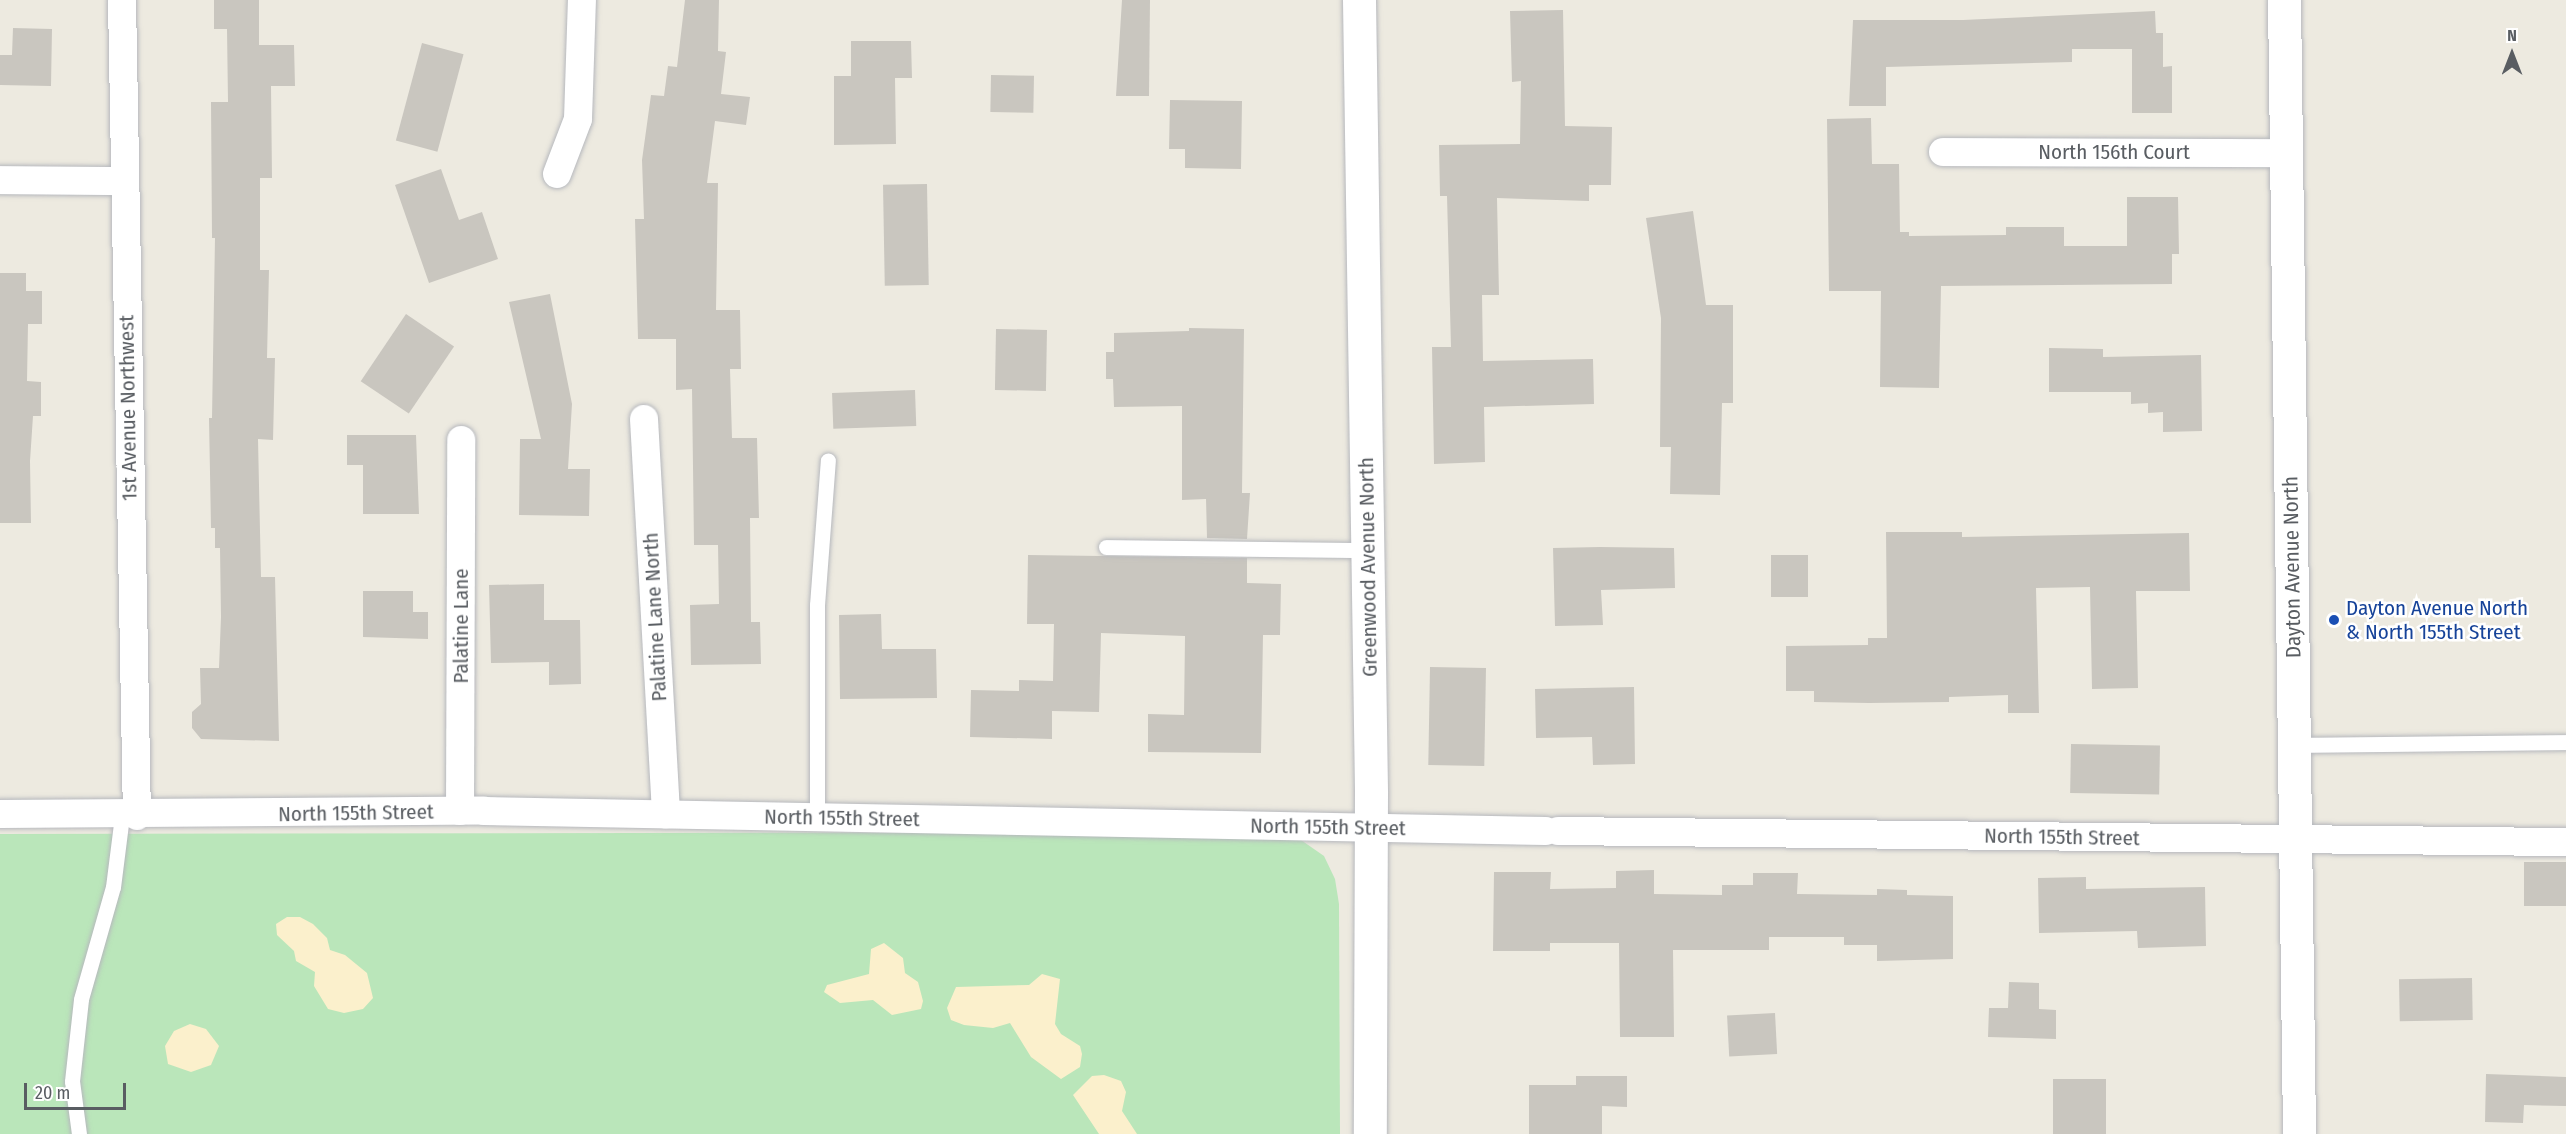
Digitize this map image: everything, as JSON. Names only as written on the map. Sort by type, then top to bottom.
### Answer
[{"type":"street","name":"1st Avenue Northwest","points":[[122,0],[129,816]]},
{"type":"street","points":[[557,174],[578,119],[582,0]]},
{"type":"street","name":"Greenwood Avenue North","points":[[1359,0],[1371,828],[1370,1134]]},
{"type":"street","name":"Dayton Avenue North","points":[[2284,0],[2284,153],[2298,840],[2299,1134]]},
{"type":"street","name":"North 156th Court","points":[[1944,152],[2284,153]]},
{"type":"street","points":[[0,180],[123,181]]},
{"type":"street","name":"Palatine Lane North","points":[[644,419],[666,814]]},
{"type":"street","name":"Palatine Lane","points":[[460,811],[461,440]]},
{"type":"street","name":"North 155th Street","points":[[0,814],[129,816],[460,811],[1552,831],[2566,842]]},
{"type":"lane","points":[[817,817],[817,605],[828,460]]},
{"type":"lane","points":[[1106,547],[1367,550]]},
{"type":"lane","points":[[2296,745],[2566,742]]},
{"type":"lane","points":[[79,1134],[72,1081],[81,999],[113,886],[129,816]]},
{"type":"green space","points":[[1272,832],[1301,840],[1324,856],[1335,879],[1339,904],[1340,1134],[0,1134],[0,834]]},
{"type":"sand","points":[[287,917],[300,917],[313,924],[327,938],[330,950],[345,955],[367,973],[373,998],[363,1009],[344,1013],[328,1009],[314,986],[315,972],[296,961],[294,951],[277,935],[276,924]]},
{"type":"sand","points":[[884,943],[903,958],[905,973],[918,982],[923,1001],[921,1009],[892,1015],[873,1000],[840,1003],[824,992],[827,985],[869,974],[871,949]]},
{"type":"sand","points":[[1042,974],[1060,979],[1055,1024],[1061,1034],[1080,1046],[1082,1054],[1080,1067],[1061,1079],[1031,1057],[1010,1023],[993,1028],[964,1025],[951,1020],[947,1008],[956,987],[1029,985]]},
{"type":"sand","points":[[190,1024],[206,1029],[219,1046],[211,1065],[191,1072],[168,1064],[165,1046],[174,1031]]},
{"type":"sand","points":[[1104,1075],[1121,1081],[1126,1092],[1122,1111],[1137,1134],[1099,1134],[1073,1095],[1092,1076]]},
{"type":"building","points":[[214,0],[259,0],[259,45],[294,45],[295,86],[271,86],[272,178],[260,178],[260,270],[269,270],[267,358],[275,358],[273,440],[258,439],[261,577],[275,577],[279,741],[201,739],[192,728],[192,712],[201,704],[200,668],[219,668],[221,617],[220,548],[215,548],[215,528],[211,528],[209,418],[212,418],[215,238],[212,238],[211,102],[228,102],[227,29],[214,29]]},
{"type":"building","points":[[685,0],[719,0],[718,51],[726,52],[721,94],[750,97],[746,125],[715,121],[707,183],[718,183],[716,310],[740,310],[741,369],[730,369],[732,438],[757,438],[759,518],[750,518],[751,622],[760,622],[761,664],[691,665],[690,605],[719,604],[718,545],[694,545],[692,389],[676,390],[676,339],[638,339],[635,219],[644,219],[642,160],[651,95],[664,96],[668,66],[677,67]]},
{"type":"building","points":[[1122,0],[1150,0],[1149,96],[1116,96]]},
{"type":"building","points":[[1563,10],[1565,126],[1612,127],[1611,185],[1589,185],[1589,201],[1497,198],[1499,295],[1482,295],[1483,361],[1593,359],[1594,404],[1484,407],[1485,462],[1434,464],[1432,347],[1451,347],[1447,196],[1440,196],[1439,145],[1520,144],[1521,81],[1512,82],[1510,11]]},
{"type":"building","points":[[2155,11],[2156,33],[2163,33],[2163,67],[2172,66],[2172,113],[2132,113],[2132,49],[2072,49],[2072,62],[1886,67],[1886,106],[1849,106],[1853,20],[1963,20]]},
{"type":"building","points":[[13,28],[52,29],[51,86],[0,85],[0,55],[12,55]]},
{"type":"building","points":[[851,41],[911,41],[912,78],[895,78],[896,144],[834,145],[834,76],[851,76]]},
{"type":"building","points":[[422,43],[464,54],[437,152],[396,141]]},
{"type":"building","points":[[991,75],[1034,76],[1033,113],[990,112]]},
{"type":"building","points":[[1170,100],[1242,101],[1241,169],[1185,168],[1185,149],[1169,149]]},
{"type":"building","points":[[1871,118],[1872,164],[1899,164],[1900,232],[1909,232],[1909,236],[2006,235],[2006,227],[2064,227],[2064,246],[2127,246],[2127,197],[2178,197],[2179,254],[2172,254],[2172,284],[1941,286],[1939,388],[1880,387],[1881,291],[1829,291],[1827,119]]},
{"type":"building","points":[[441,169],[459,220],[482,212],[498,259],[429,283],[395,185]]},
{"type":"building","points":[[927,184],[929,285],[885,286],[883,185]]},
{"type":"building","points":[[1693,211],[1706,305],[1733,305],[1733,403],[1722,403],[1720,495],[1670,494],[1671,447],[1660,447],[1661,318],[1646,218]]},
{"type":"building","points":[[0,273],[26,273],[26,291],[42,291],[42,324],[28,324],[27,381],[41,382],[41,416],[33,416],[30,461],[31,523],[0,523]]},
{"type":"building","points":[[550,294],[572,404],[568,469],[590,469],[589,516],[519,515],[520,439],[541,439],[509,302]]},
{"type":"building","points":[[406,314],[454,346],[409,414],[361,381]]},
{"type":"building","points":[[1189,328],[1244,329],[1242,493],[1250,493],[1247,539],[1207,538],[1206,499],[1182,500],[1182,406],[1114,407],[1113,379],[1106,379],[1106,352],[1114,352],[1114,333],[1189,331]]},
{"type":"building","points":[[996,329],[1047,330],[1046,391],[995,390]]},
{"type":"building","points":[[2049,348],[2103,349],[2103,357],[2201,355],[2202,431],[2163,432],[2163,412],[2148,413],[2148,403],[2131,404],[2131,392],[2049,392]]},
{"type":"building","points":[[915,390],[916,426],[833,429],[832,393]]},
{"type":"building","points":[[347,435],[416,435],[419,514],[363,514],[363,465],[347,465]]},
{"type":"building","points":[[1886,532],[1962,532],[1962,537],[2189,533],[2190,591],[2136,591],[2138,688],[2092,689],[2090,587],[2036,588],[2039,713],[2008,713],[2008,695],[1949,697],[1949,702],[1869,703],[1814,702],[1814,691],[1786,691],[1786,646],[1868,645],[1868,638],[1887,638]]},
{"type":"building","points":[[1553,548],[1674,548],[1675,588],[1601,590],[1603,625],[1555,626]]},
{"type":"building","points":[[1028,555],[1247,558],[1247,583],[1281,584],[1280,635],[1263,635],[1261,753],[1148,752],[1148,714],[1184,715],[1185,636],[1101,633],[1099,712],[1052,711],[1052,739],[970,737],[971,690],[1019,691],[1019,680],[1053,681],[1054,624],[1027,624]]},
{"type":"building","points":[[1771,555],[1808,555],[1808,597],[1771,597]]},
{"type":"building","points":[[544,584],[544,620],[580,620],[581,684],[549,685],[549,662],[491,663],[489,585]]},
{"type":"building","points":[[363,591],[413,591],[413,612],[428,612],[428,639],[363,637]]},
{"type":"building","points":[[881,614],[882,649],[936,649],[937,698],[840,699],[839,615]]},
{"type":"building","points":[[1430,667],[1486,668],[1484,766],[1428,765]]},
{"type":"building","points":[[1634,687],[1635,764],[1593,765],[1592,737],[1536,738],[1535,689]]},
{"type":"building","points":[[2071,744],[2160,746],[2159,795],[2070,793]]},
{"type":"building","points":[[2524,862],[2566,862],[2566,906],[2524,906]]},
{"type":"building","points":[[1654,870],[1654,894],[1722,895],[1722,885],[1753,885],[1753,873],[1798,873],[1797,894],[1877,895],[1877,889],[1907,890],[1907,895],[1953,896],[1953,959],[1877,961],[1877,945],[1844,945],[1844,937],[1769,937],[1769,950],[1673,950],[1674,1037],[1620,1037],[1619,943],[1550,943],[1550,951],[1493,951],[1494,872],[1551,872],[1550,889],[1616,888],[1616,871]]},
{"type":"building","points":[[2086,877],[2086,889],[2205,887],[2206,946],[2138,948],[2137,931],[2039,933],[2038,878]]},
{"type":"building","points":[[2472,978],[2473,1020],[2400,1021],[2399,979]]},
{"type":"building","points":[[2009,982],[2039,983],[2039,1009],[2056,1010],[2056,1039],[1988,1037],[1989,1008],[2008,1008]]},
{"type":"building","points":[[1775,1013],[1777,1054],[1729,1056],[1727,1016]]},
{"type":"building","points":[[2486,1074],[2566,1077],[2566,1106],[2524,1105],[2523,1123],[2485,1122]]},
{"type":"building","points":[[1576,1076],[1627,1076],[1627,1107],[1602,1106],[1602,1134],[1529,1134],[1529,1085],[1576,1085]]},
{"type":"building","points":[[2053,1079],[2106,1079],[2106,1134],[2053,1134]]},
{"type":"place","name":"Dayton Avenue North & North 155th Street","points":[[2334,620]]}]
